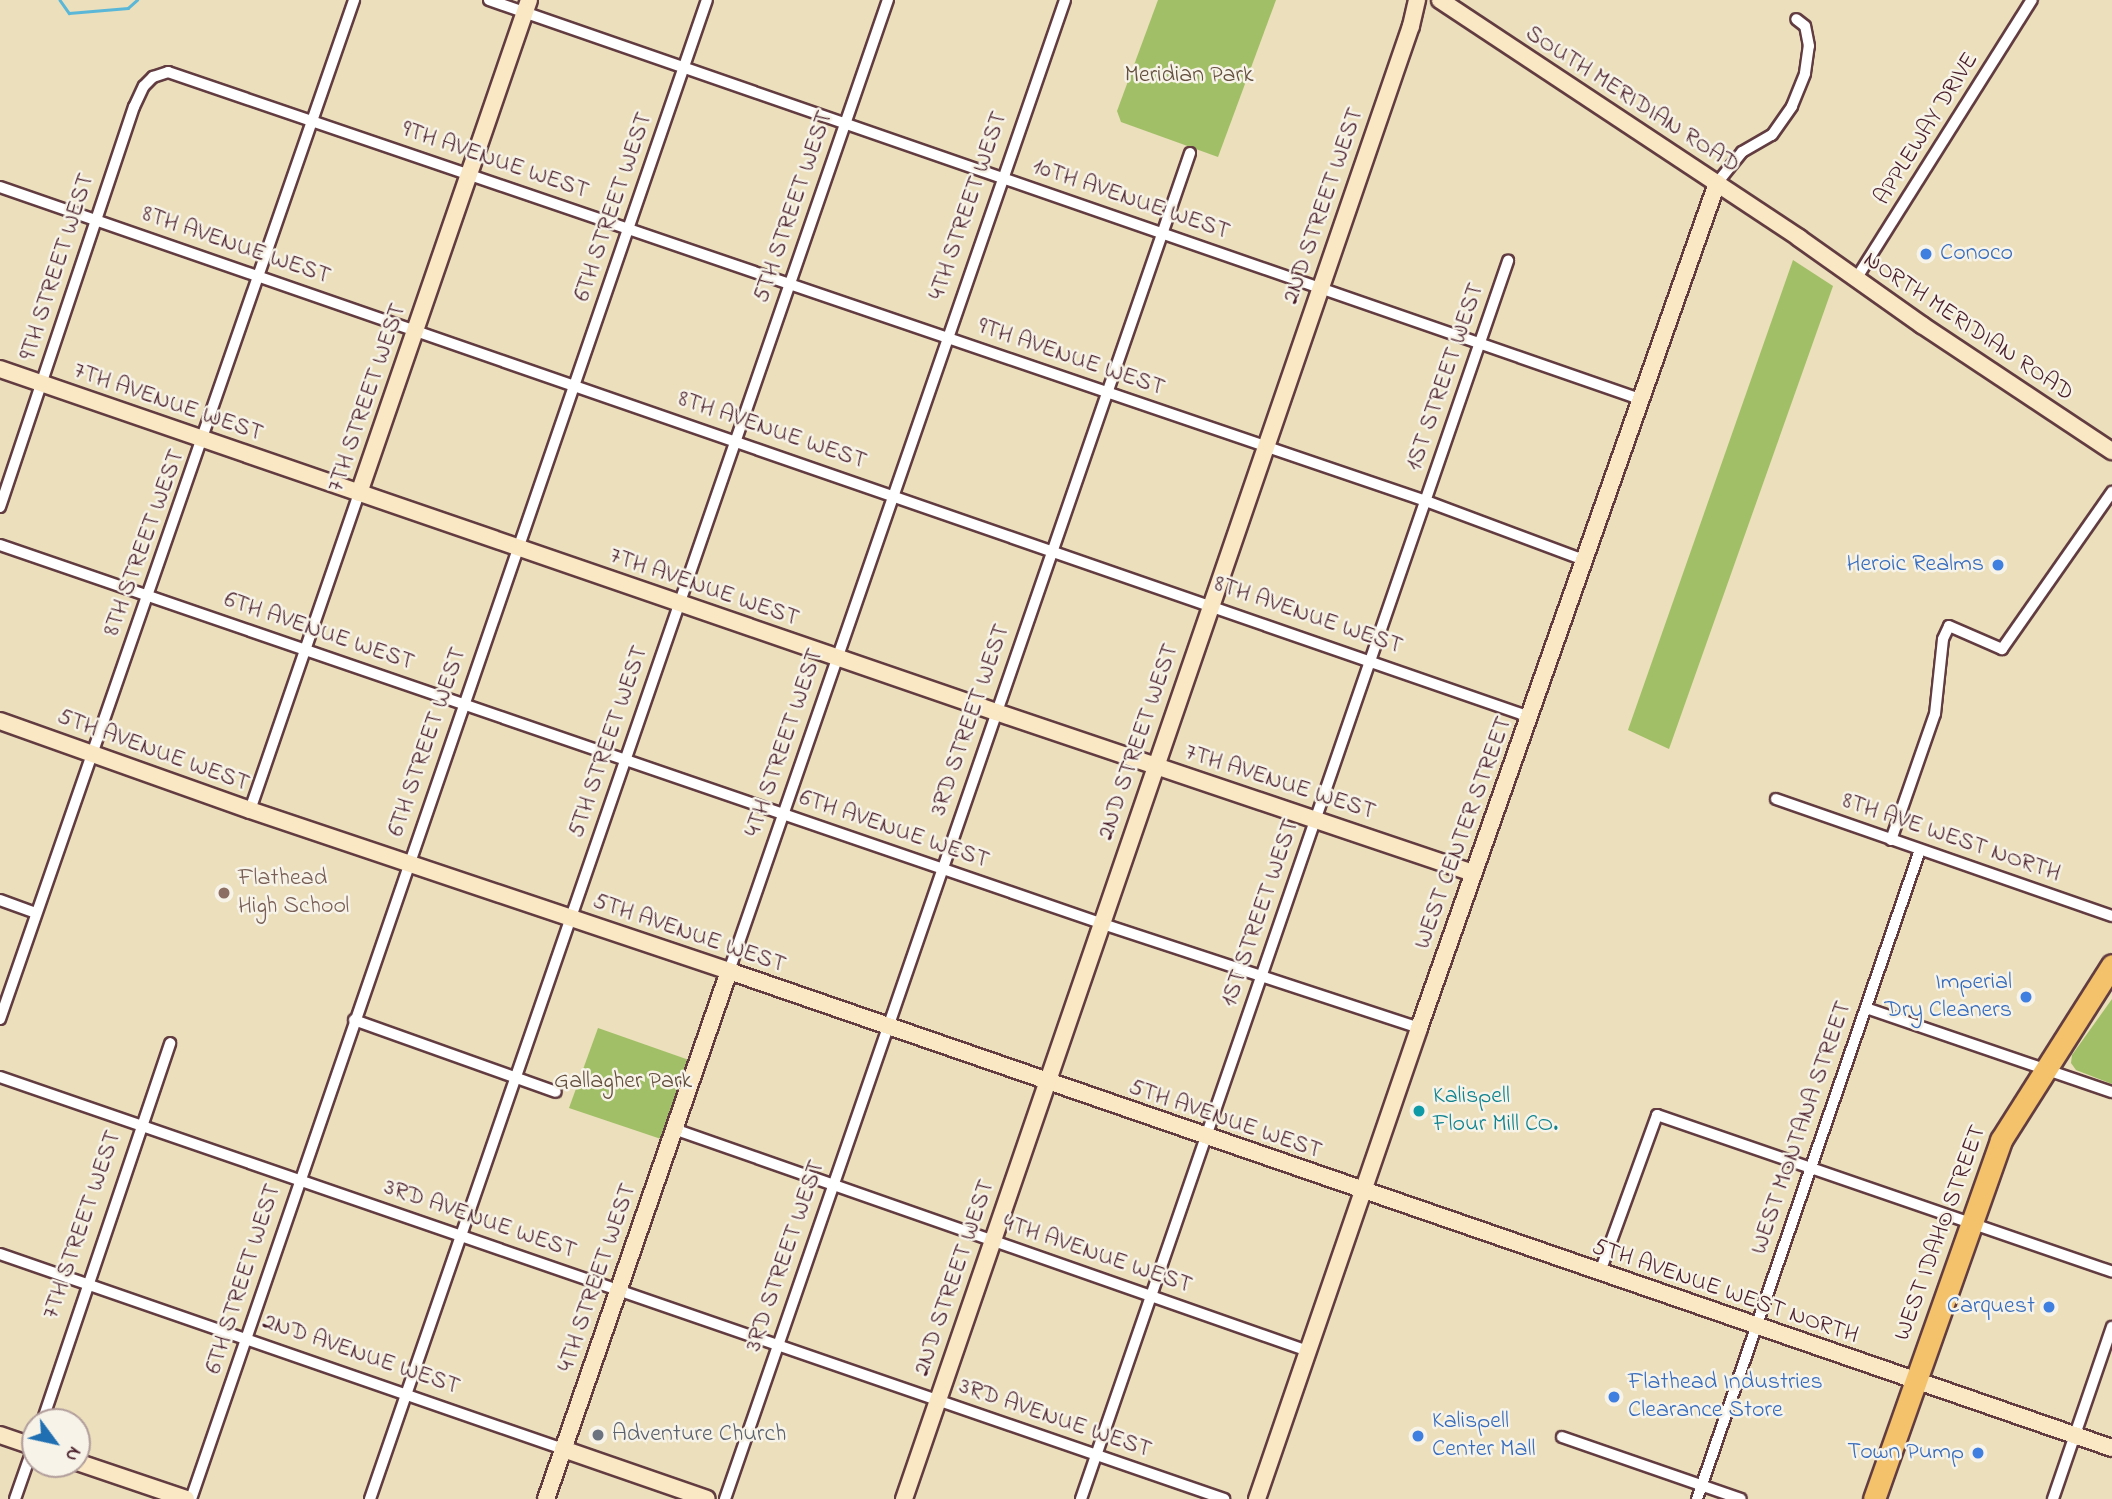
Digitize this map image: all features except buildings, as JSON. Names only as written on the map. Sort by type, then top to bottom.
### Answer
[{"type":"highway","name":"WEST IDAHO STREET","points":[[1874,1499],[2001,1140],[2112,965]]},
{"type":"street","name":"8TH STREET WEST","points":[[0,1019],[35,913],[204,440],[354,0]]},
{"type":"street","name":"10TH AVENUE WEST","points":[[489,0],[527,6],[684,67],[1640,398]]},
{"type":"street","name":"6TH STREET WEST","points":[[188,1499],[246,1339],[408,862],[465,705],[707,0]]},
{"type":"street","name":"5TH STREET WEST","points":[[370,1499],[888,0]]},
{"type":"street","name":"4TH STREET WEST","points":[[546,1499],[1065,0]]},
{"type":"street","name":"2ND STREET WEST","points":[[904,1499],[1417,0]]},
{"type":"street","name":"SOUTH MERIDIAN ROAD","points":[[1440,0],[1799,238]]},
{"type":"street","name":"APPLEWAY DRIVE","points":[[1856,279],[2032,0]]},
{"type":"street","name":"7TH STREET WEST","points":[[250,810],[527,6]]},
{"type":"street","points":[[1717,183],[1742,152],[1772,135],[1792,106],[1805,73],[1809,46],[1805,26],[1796,19]]},
{"type":"street","name":"9TH STREET WEST","points":[[0,507],[95,220],[144,86],[153,77],[168,72],[187,77]]},
{"type":"street","name":"9TH AVENUE WEST","points":[[187,77],[1426,501],[1584,560]]},
{"type":"street","name":"3RD STREET WEST","points":[[725,1499],[1190,153]]},
{"type":"street","name":"WEST CENTER STREET","points":[[1257,1499],[1419,1028],[1717,183]]},
{"type":"street","name":"8TH AVENUE WEST","points":[[0,187],[1370,659],[1530,717]]},
{"type":"street","name":"NORTH MERIDIAN ROAD","points":[[1799,238],[2112,451]]},
{"type":"street","name":"1ST STREET WEST","points":[[1081,1499],[1508,261]]},
{"type":"street","name":"7TH AVENUE WEST","points":[[0,369],[838,658],[1474,873]]},
{"type":"street","points":[[1891,840],[1935,714],[1943,639],[1950,626],[2002,649],[2112,492]]},
{"type":"street","name":"6TH AVENUE WEST","points":[[0,545],[1100,923],[1419,1028]]},
{"type":"street","name":"5TH AVENUE WEST","points":[[0,721],[250,810],[729,971],[887,1028],[1364,1191]]},
{"type":"street","name":"8TH AVE WEST NORTH","points":[[1776,799],[2112,916]]},
{"type":"street","name":"WEST MONTANA STREET","points":[[1697,1499],[1920,850]]},
{"type":"street","points":[[0,900],[35,913]]},
{"type":"street","points":[[1866,1008],[2112,1092]]},
{"type":"street","points":[[354,1020],[556,1092]]},
{"type":"street","name":"7TH STREET WEST","points":[[46,1408],[113,1204],[170,1043]]},
{"type":"street","name":"3RD AVENUE WEST","points":[[0,1077],[1224,1499]]},
{"type":"street","points":[[1600,1272],[1657,1115],[2112,1272]]},
{"type":"street","name":"4TH AVENUE WEST","points":[[674,1129],[1308,1351]]},
{"type":"street","name":"5TH AVENUE WEST NORTH","points":[[1364,1191],[2112,1448]]},
{"type":"street","name":"2ND AVENUE WEST","points":[[0,1254],[708,1499]]},
{"type":"street","points":[[2053,1499],[2112,1327]]},
{"type":"street","points":[[0,1435],[21,1441]]},
{"type":"street","points":[[1562,1437],[1741,1499]]},
{"type":"street","points":[[91,1467],[188,1499]]},
{"type":"street","points":[[15,1499],[23,1478]]},
{"type":"green space","name":"Meridian Park","points":[[1158,0],[1276,0],[1218,157],[1121,122],[1117,111]]},
{"type":"green space","points":[[1793,260],[1833,286],[1669,749],[1628,730]]},
{"type":"green space","points":[[2112,999],[2112,1084],[2076,1070],[2071,1063],[2072,1055]]},
{"type":"green space","name":"Gallagher Park","points":[[598,1028],[689,1060],[661,1139],[569,1108]]},
{"type":"waterway","points":[[60,0],[69,13],[128,8],[137,0]]},
{"type":"place","name":"Conoco","points":[[1926,254]]},
{"type":"place","name":"Heroic Realms","points":[[1998,565]]},
{"type":"place","name":"Flathead High School","points":[[224,893]]},
{"type":"place","name":"Imperial Dry Cleaners","points":[[2026,997]]},
{"type":"place","name":"Kalispell Flour Mill CO.","points":[[1419,1111]]},
{"type":"place","name":"Carquest","points":[[2049,1307]]},
{"type":"place","name":"Flathead Industries Clearance Store","points":[[1614,1397]]},
{"type":"place","name":"Adventure Church","points":[[598,1435]]},
{"type":"place","name":"Kalispell Center Mall","points":[[1418,1436]]},
{"type":"place","name":"Town Pump","points":[[1978,1453]]}]
